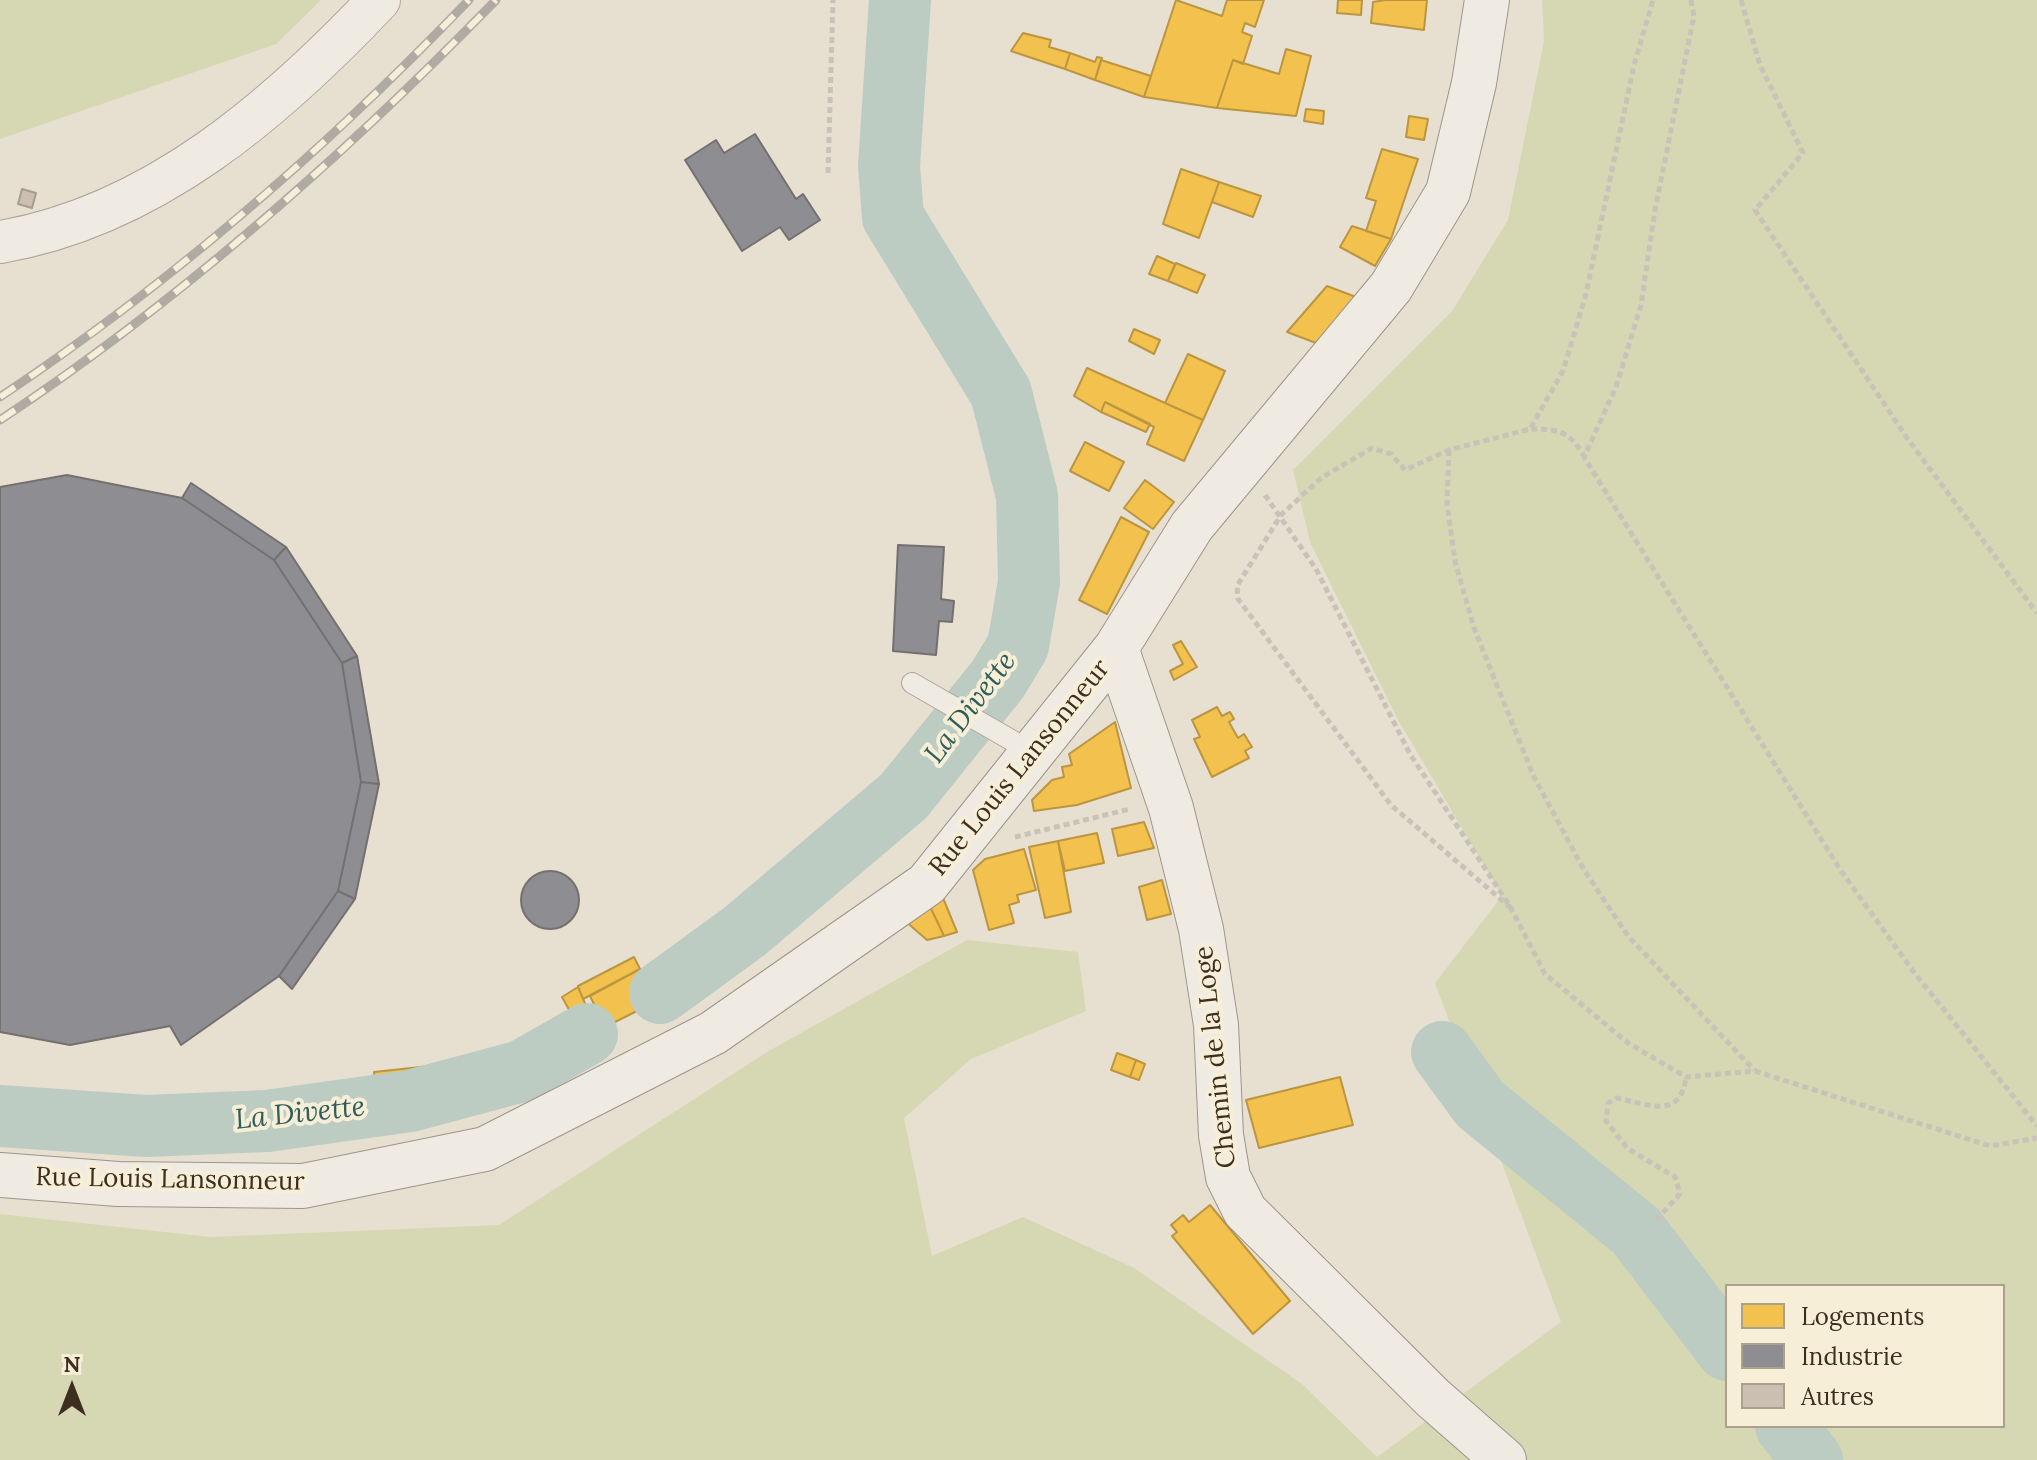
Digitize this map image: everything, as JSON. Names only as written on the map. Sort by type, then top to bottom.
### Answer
[{"type":"main road","name":"Rue Louis Lansonneur","points":[[0,1175],[118,1184],[303,1186],[485,1149],[713,1033],[927,884],[1116,648],[1192,526],[1391,287],[1448,192],[1474,83],[1487,0]]},
{"type":"main road","name":"Chemin de la Loge","points":[[1116,648],[1168,799],[1201,929],[1216,1025],[1221,1135],[1228,1177],[1245,1211],[1433,1398],[1504,1460]]},
{"type":"street","points":[[8,241],[117,204],[175,175],[283,96],[379,0]]},
{"type":"lane","points":[[912,683],[1032,752]]},
{"type":"path","points":[[828,173],[833,0]]},
{"type":"path","points":[[1530,429],[1563,371],[1582,307],[1634,65],[1653,0]]},
{"type":"path","points":[[1584,457],[1616,387],[1641,305],[1655,210],[1694,16],[1691,0]]},
{"type":"path","points":[[1741,0],[1760,65],[1803,153],[1755,210],[1907,438],[2037,613]]},
{"type":"path","points":[[1511,908],[1391,805],[1238,599],[1237,586],[1281,515],[1321,478],[1372,448],[1391,454],[1405,470],[1449,450],[1530,429],[1557,429],[1572,436],[1841,871],[1913,971],[2037,1126]]},
{"type":"path","points":[[1449,450],[1447,504],[1455,561],[1474,628],[1533,775],[1584,870],[1628,936],[1755,1071]]},
{"type":"path","points":[[1281,515],[1323,582],[1410,754],[1511,908],[1545,974],[1628,1043],[1686,1077],[1755,1071],[1990,1146],[2037,1138]]},
{"type":"path","points":[[1014,838],[1168,799]]},
{"type":"path","points":[[1656,1220],[1680,1194],[1675,1177],[1627,1148],[1606,1121],[1608,1103],[1617,1098],[1656,1107],[1674,1103],[1683,1096],[1686,1077]]},
{"type":"green space","points":[[0,0],[321,0],[276,44],[0,139]]},
{"type":"green space","points":[[1542,0],[2037,0],[2037,1460],[0,1460],[0,1214],[210,1237],[499,1225],[767,1052],[967,940],[1078,952],[1086,1011],[971,1059],[904,1118],[932,1256],[1023,1217],[1134,1268],[1302,1384],[1377,1457],[1561,1322],[1435,983],[1502,896],[1397,718],[1310,542],[1293,470],[1452,311],[1508,220],[1544,41]]},
{"type":"building: Logements","points":[[1176,0],[1222,16],[1227,0],[1264,0],[1255,27],[1245,23],[1242,32],[1252,36],[1243,64],[1233,60],[1217,108],[1144,97]]},
{"type":"building: Logements","points":[[1338,0],[1362,0],[1361,15],[1337,13]]},
{"type":"building: Logements","points":[[1427,0],[1424,30],[1371,23],[1373,2]]},
{"type":"building: Logements","points":[[1023,33],[1051,40],[1049,47],[1070,53],[1065,69],[1011,51]]},
{"type":"building: Logements","points":[[1286,49],[1311,56],[1296,116],[1217,108],[1233,60],[1279,74]]},
{"type":"building: Logements","points":[[1070,53],[1095,62],[1097,57],[1102,58],[1095,80],[1065,69]]},
{"type":"building: Logements","points":[[1101,60],[1151,76],[1144,97],[1095,80]]},
{"type":"building: Logements","points":[[1306,109],[1324,111],[1323,124],[1304,121]]},
{"type":"building: Logements","points":[[1409,116],[1428,119],[1424,140],[1406,137]]},
{"type":"building: Logements","points":[[1382,149],[1418,159],[1391,239],[1366,231],[1376,201],[1366,198]]},
{"type":"building: Logements","points":[[1181,169],[1219,182],[1199,238],[1163,224]]},
{"type":"building: Logements","points":[[1219,182],[1261,196],[1253,217],[1212,202]]},
{"type":"building: Logements","points":[[1352,226],[1391,239],[1375,266],[1340,247]]},
{"type":"building: Logements","points":[[1157,256],[1175,264],[1168,281],[1149,274]]},
{"type":"building: Logements","points":[[1176,263],[1205,275],[1197,293],[1168,281]]},
{"type":"building: Logements","points":[[1327,286],[1356,297],[1316,343],[1287,332]]},
{"type":"building: Logements","points":[[1134,329],[1160,340],[1154,354],[1129,341]]},
{"type":"building: Logements","points":[[1188,354],[1225,371],[1203,420],[1165,403]]},
{"type":"building: Logements","points":[[1087,368],[1203,420],[1184,461],[1147,444],[1154,427],[1105,402],[1101,412],[1074,396]]},
{"type":"building: Logements","points":[[1105,402],[1150,424],[1146,432],[1101,412]]},
{"type":"building: Logements","points":[[1085,442],[1124,462],[1109,491],[1070,471]]},
{"type":"building: Logements","points":[[1145,480],[1174,502],[1153,529],[1124,508]]},
{"type":"building: Logements","points":[[1121,517],[1149,532],[1107,614],[1079,600]]},
{"type":"building: Logements","points":[[1181,641],[1197,667],[1174,680],[1170,671],[1183,664],[1173,645]]},
{"type":"building: Logements","points":[[1217,707],[1222,716],[1230,712],[1234,719],[1229,722],[1238,738],[1244,734],[1252,747],[1245,751],[1249,758],[1212,777],[1194,739],[1200,737],[1192,720]]},
{"type":"building: Logements","points":[[1115,722],[1131,788],[1077,805],[1034,811],[1032,800],[1052,780],[1064,777],[1062,767],[1072,765],[1069,754]]},
{"type":"building: Logements","points":[[1144,822],[1154,848],[1118,856],[1112,829]]},
{"type":"building: Logements","points":[[1097,833],[1104,863],[1065,871],[1058,841]]},
{"type":"building: Logements","points":[[1058,841],[1071,912],[1045,918],[1029,847]]},
{"type":"building: Logements","points":[[1024,849],[1036,890],[1017,895],[1019,902],[1009,905],[1014,923],[989,930],[973,870],[985,859]]},
{"type":"building: Logements","points":[[1162,880],[1171,914],[1147,920],[1139,887]]},
{"type":"building: Logements","points":[[941,893],[957,932],[944,936],[928,902]]},
{"type":"building: Logements","points":[[928,902],[944,936],[927,940],[904,920]]},
{"type":"building: Logements","points":[[634,957],[640,969],[583,999],[578,986]]},
{"type":"building: Logements","points":[[640,969],[657,1001],[605,1027],[590,996]]},
{"type":"building: Logements","points":[[578,987],[587,1008],[573,1017],[562,997]]},
{"type":"building: Logements","points":[[1117,1053],[1136,1060],[1130,1077],[1111,1070]]},
{"type":"building: Logements","points":[[1136,1060],[1145,1064],[1139,1080],[1130,1077]]},
{"type":"building: Logements","points":[[430,1066],[433,1092],[376,1098],[374,1072]]},
{"type":"building: Logements","points":[[1340,1077],[1353,1125],[1259,1148],[1246,1100]]},
{"type":"building: Logements","points":[[1210,1205],[1290,1301],[1253,1334],[1172,1236],[1177,1232],[1171,1225],[1183,1215],[1189,1222]]},
{"type":"building: Industrie","points":[[755,134],[796,199],[803,194],[820,220],[789,240],[780,227],[742,251],[685,160],[716,140],[724,153]]},
{"type":"building: Industrie","points":[[67,475],[182,498],[274,560],[342,663],[361,782],[338,891],[279,976],[181,1045],[170,1026],[70,1045],[0,1032],[0,487]]},
{"type":"building: Industrie","points":[[191,483],[286,547],[274,560],[182,498]]},
{"type":"building: Industrie","points":[[898,545],[944,547],[941,599],[954,601],[952,622],[939,621],[936,655],[893,651]]},
{"type":"building: Industrie","points":[[286,547],[357,656],[342,663],[274,560]]},
{"type":"building: Industrie","points":[[357,656],[379,784],[361,782],[342,663]]},
{"type":"building: Industrie","points":[[361,782],[379,784],[355,899],[338,891]]},
{"type":"building: Industrie","points":[[550,871],[561,873],[570,880],[577,889],[577,911],[570,920],[561,927],[550,929],[539,927],[530,920],[523,911],[521,900],[523,889],[530,880],[539,873]]},
{"type":"building: Industrie","points":[[338,891],[355,899],[292,989],[279,976]]},
{"type":"building: Autres","points":[[22,189],[36,193],[32,208],[18,204]]},
{"type":"waterway","name":"La Divette","points":[[660,993],[745,931],[904,796],[998,679],[1018,646],[1029,582],[1027,496],[1001,393],[893,217],[889,166],[900,0]]},
{"type":"waterway","name":"La Divette","points":[[0,1116],[146,1126],[267,1121],[410,1101],[522,1071],[587,1034]]},
{"type":"waterway","points":[[1442,1052],[1480,1104],[1636,1231],[1725,1347]]},
{"type":"waterway","points":[[1788,1428],[1812,1460]]},
{"type":"railway","points":[[0,397],[125,308],[245,211],[360,108],[469,0]]},
{"type":"railway","points":[[0,420],[133,326],[259,223],[380,114],[496,0]]}]
